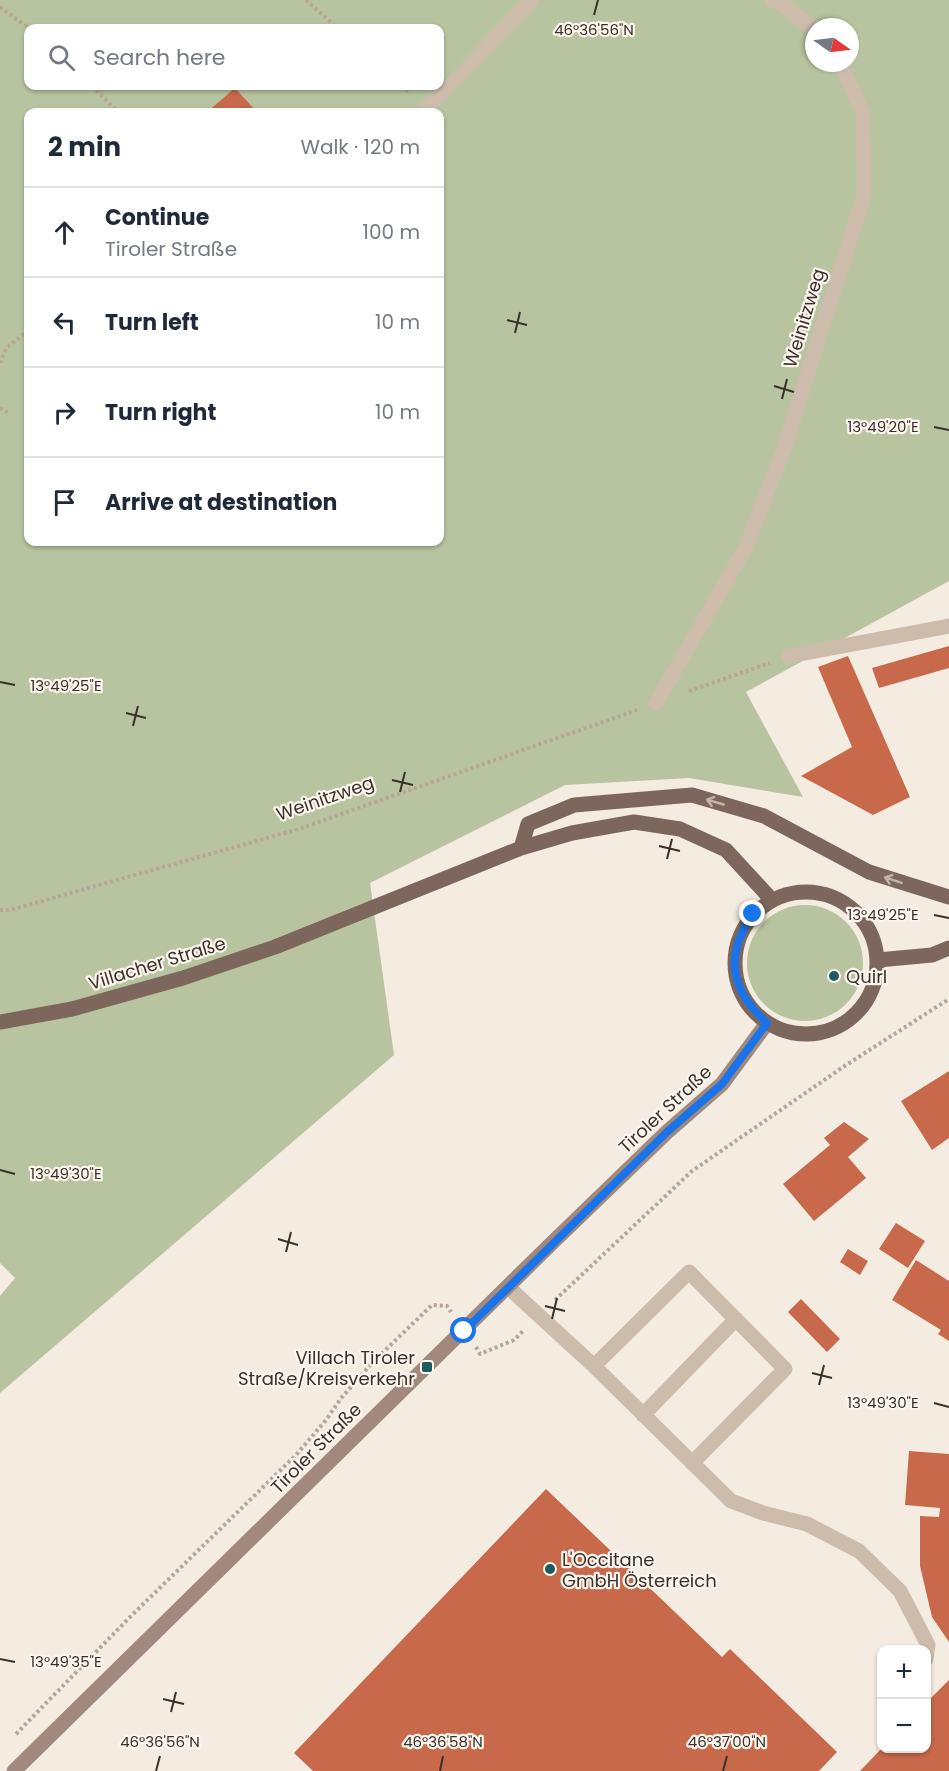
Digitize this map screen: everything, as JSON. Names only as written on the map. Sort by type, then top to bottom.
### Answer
[{"type":"main road","points":[[521,848],[528,824],[574,806],[692,795],[764,816],[869,872],[949,897]]},
{"type":"main road","points":[[521,848],[572,833],[634,822],[680,829],[726,850],[772,900]]},
{"type":"main road","name":"Villacher Straße","points":[[0,1023],[72,1009],[183,978],[275,947],[521,848]]},
{"type":"main road","points":[[794,892],[818,892],[837,898],[857,912],[872,935],[878,960],[875,983],[859,1012],[833,1029],[812,1034],[792,1033],[767,1023],[751,1008],[741,991],[735,971],[735,956],[742,931],[753,914],[772,900],[794,892]]},
{"type":"main road","points":[[878,960],[932,955],[949,948]]},
{"type":"main road","name":"Tiroler Straße","points":[[14,1771],[667,1132],[722,1084],[767,1023]]},
{"type":"street","points":[[426,108],[531,0]]},
{"type":"street","points":[[772,0],[805,22]]},
{"type":"street","name":"Weinitzweg","points":[[656,703],[745,549],[784,449],[864,195],[863,113],[844,72]]},
{"type":"street","points":[[789,656],[949,627]]},
{"type":"street","points":[[594,1366],[689,1272],[785,1369],[692,1463]]},
{"type":"street","points":[[508,1287],[594,1366],[731,1501],[763,1513],[807,1524],[859,1551],[900,1591],[928,1645]]},
{"type":"street","points":[[643,1415],[736,1319]]},
{"type":"path","points":[[306,0],[333,24]]},
{"type":"path","points":[[0,7],[24,25]]},
{"type":"path","points":[[97,90],[114,108]]},
{"type":"path","points":[[0,363],[7,347],[24,334]]},
{"type":"path","points":[[0,408],[10,414]]},
{"type":"path","name":"Weinitzweg","points":[[0,910],[10,910],[299,829],[789,656]]},
{"type":"path","points":[[567,1287],[692,1171],[846,1065],[949,999]]},
{"type":"path","points":[[16,1734],[130,1617],[296,1455],[373,1362],[432,1305],[447,1306]]},
{"type":"path","points":[[480,1354],[514,1340]]},
{"type":"green space","points":[[0,0],[949,0],[949,581],[746,692],[803,797],[689,778],[565,785],[370,883],[394,1055],[0,1393],[0,1296],[15,1278],[0,1263]]},
{"type":"green space","points":[[805,905],[827,909],[846,922],[859,941],[863,963],[859,985],[846,1004],[827,1017],[805,1021],[783,1017],[764,1004],[751,985],[747,963],[751,941],[764,922],[783,909]]},
{"type":"building","points":[[233,90],[237,90],[253,108],[212,108]]},
{"type":"building","points":[[949,646],[949,668],[879,688],[872,668]]},
{"type":"building","points":[[848,656],[910,797],[873,815],[801,776],[852,747],[818,667]]},
{"type":"building","points":[[949,1071],[949,1138],[932,1150],[901,1101]]},
{"type":"building","points":[[844,1122],[869,1139],[848,1157],[866,1178],[814,1221],[783,1184],[830,1145],[824,1138]]},
{"type":"building","points":[[896,1223],[925,1241],[908,1268],[879,1249]]},
{"type":"building","points":[[848,1249],[868,1261],[860,1275],[840,1262]]},
{"type":"building","points":[[916,1260],[949,1281],[949,1341],[938,1334],[941,1330],[892,1300]]},
{"type":"building","points":[[801,1299],[840,1339],[827,1352],[788,1312]]},
{"type":"building","points":[[909,1451],[949,1454],[949,1642],[932,1617],[920,1566],[920,1516],[939,1517],[940,1508],[905,1505]]},
{"type":"building","name":"L'Occitane GmbH Österreich","points":[[546,1489],[722,1657],[730,1649],[837,1752],[819,1771],[313,1771],[294,1753]]},
{"type":"building","points":[[949,1680],[949,1771],[860,1771],[877,1753],[931,1753],[931,1698]]},
{"type":"place","name":"Quirl","points":[[834,976]]},
{"type":"place","name":"Villach Tiroler Straße/Kreisverkehr","points":[[427,1367]]},
{"type":"place","name":"L'Occitane GmbH Österreich","points":[[550,1569]]},
{"type":"route","points":[[464,1331],[667,1132],[722,1084],[767,1023],[751,1008],[741,991],[735,971],[737,943],[753,914]]}]
